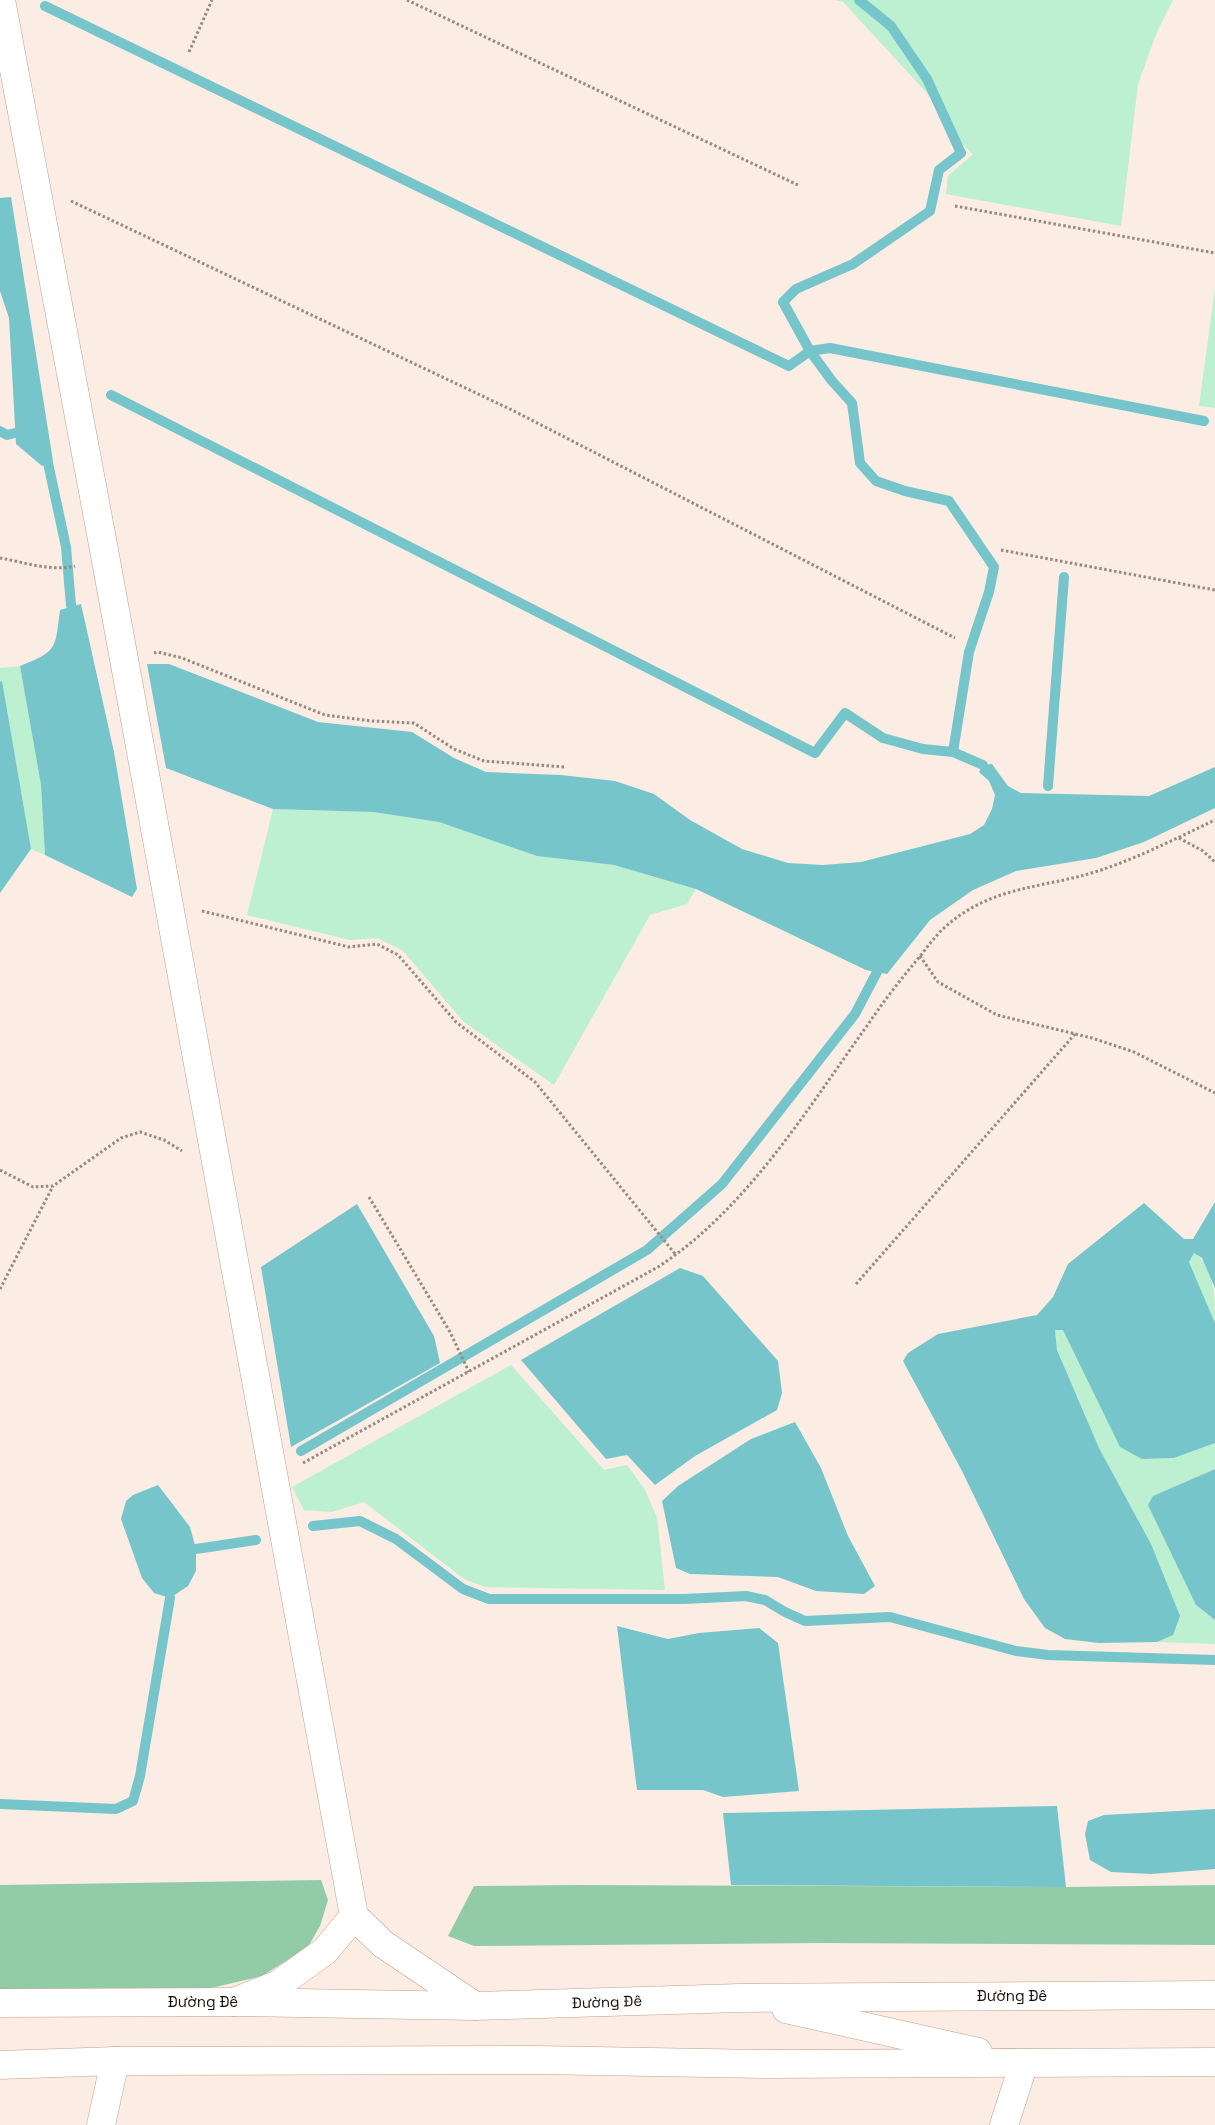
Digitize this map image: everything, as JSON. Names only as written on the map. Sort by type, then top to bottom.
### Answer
[{"type":"street","points":[[1,0],[124,658],[354,1916],[383,1944],[475,2006]]},
{"type":"street","points":[[234,2002],[279,1984],[325,1951],[354,1916]]},
{"type":"street","name":"Đường Đê","points":[[0,2004],[234,2002],[475,2006],[740,1998],[1215,1995]]},
{"type":"street","points":[[740,1998],[1024,2063]]},
{"type":"street","points":[[0,2065],[115,2061],[537,2060],[764,2064],[1215,2062]]},
{"type":"street","points":[[101,2125],[115,2061]]},
{"type":"street","points":[[1004,2125],[1024,2063]]},
{"type":"path","points":[[189,52],[212,0]]},
{"type":"path","points":[[407,0],[800,186]]},
{"type":"path","points":[[40,205],[72,201],[514,411],[955,638]]},
{"type":"path","points":[[955,206],[1215,253]]},
{"type":"path","points":[[0,558],[44,566],[68,567],[82,564],[104,550]]},
{"type":"path","points":[[1001,550],[1215,590]]},
{"type":"path","points":[[124,658],[158,652],[182,658],[325,715],[372,721],[414,723],[454,749],[484,761],[564,767]]},
{"type":"path","points":[[274,1479],[658,1267],[676,1255],[718,1218],[773,1156],[886,998],[943,929],[961,914],[980,903],[1031,886],[1076,878],[1100,871],[1215,820]]},
{"type":"path","points":[[1179,837],[1203,850],[1215,862]]},
{"type":"path","points":[[169,906],[206,911],[349,946],[377,944],[398,955],[456,1022],[535,1082],[676,1255]]},
{"type":"path","points":[[920,956],[938,982],[997,1015],[1075,1034],[1134,1052],[1215,1093]]},
{"type":"path","points":[[856,1284],[1075,1034]]},
{"type":"path","points":[[0,1289],[53,1186],[121,1138],[140,1132],[164,1140],[219,1174]]},
{"type":"path","points":[[0,1170],[33,1187],[53,1186]]},
{"type":"path","points":[[369,1197],[450,1332],[468,1372]]},
{"type":"green space","points":[[835,0],[1173,0],[1157,32],[1138,84],[1121,226],[946,194],[948,176],[973,154],[964,146],[926,92],[843,2]]},
{"type":"green space","points":[[1215,288],[1215,408],[1199,406]]},
{"type":"green space","points":[[20,666],[41,785],[45,855],[31,849],[2,682],[0,682],[0,668]]},
{"type":"green space","points":[[273,809],[373,812],[439,822],[537,856],[614,865],[696,889],[687,904],[650,915],[554,1085],[464,1022],[402,950],[377,938],[350,940],[247,915]]},
{"type":"green space","points":[[1194,1253],[1201,1259],[1210,1275],[1214,1294],[1215,1323],[1189,1262]]},
{"type":"green space","points":[[1055,1330],[1063,1330],[1142,1459],[1174,1458],[1215,1443],[1215,1469],[1153,1496],[1196,1605],[1215,1620],[1215,1644],[1157,1642],[1173,1635],[1151,1544],[1099,1448],[1057,1350]]},
{"type":"green space","points":[[511,1365],[604,1470],[627,1465],[644,1488],[657,1517],[665,1590],[485,1587],[464,1579],[364,1502],[332,1512],[304,1510],[292,1487]]},
{"type":"green space","points":[[321,1880],[328,1900],[320,1926],[308,1947],[262,1976],[207,1989],[0,1990],[0,1885]]},
{"type":"green space","points":[[1215,1885],[1215,1945],[822,1943],[474,1946],[448,1936],[474,1886],[1066,1887]]},
{"type":"water","points":[[11,197],[53,461],[42,466],[16,444],[9,318],[0,291],[0,198]]},
{"type":"water","points":[[81,604],[114,752],[137,889],[132,897],[45,855],[41,785],[20,666],[42,656],[52,647],[57,633],[60,610]]},
{"type":"water","points":[[147,664],[169,664],[318,722],[412,732],[454,758],[486,772],[561,775],[615,781],[654,794],[690,820],[742,849],[788,863],[823,865],[861,862],[970,834],[984,825],[992,809],[995,795],[989,781],[979,772],[983,765],[992,764],[1008,786],[1021,793],[1149,796],[1215,767],[1215,808],[1144,842],[1096,858],[1016,871],[973,890],[930,920],[887,974],[866,970],[696,889],[614,865],[537,856],[439,822],[373,812],[273,809],[166,768]]},
{"type":"water","points":[[2,681],[31,849],[0,893],[0,682]]},
{"type":"water","points":[[1215,1202],[1215,1288],[1202,1258],[1194,1253],[1189,1262],[1215,1323],[1215,1443],[1174,1458],[1142,1459],[1120,1447],[1063,1330],[1055,1330],[1057,1350],[1099,1448],[1151,1544],[1180,1616],[1173,1635],[1157,1642],[1099,1643],[1065,1639],[1045,1628],[1024,1599],[962,1471],[903,1361],[908,1353],[938,1334],[1037,1315],[1053,1297],[1068,1264],[1144,1203],[1184,1239],[1193,1239]]},
{"type":"water","points":[[357,1204],[434,1336],[440,1363],[291,1447],[261,1267]]},
{"type":"water","points":[[680,1268],[703,1276],[778,1361],[782,1393],[777,1410],[695,1456],[655,1485],[627,1455],[606,1459],[521,1360]]},
{"type":"water","points":[[795,1422],[821,1468],[848,1536],[875,1586],[864,1594],[816,1591],[778,1577],[690,1574],[676,1568],[662,1501],[678,1486],[751,1439]]},
{"type":"water","points":[[1215,1469],[1215,1620],[1196,1605],[1148,1505],[1153,1496]]},
{"type":"water","points":[[158,1485],[190,1527],[196,1549],[196,1571],[188,1586],[170,1598],[154,1593],[142,1578],[121,1519],[126,1501],[133,1495]]},
{"type":"water","points":[[617,1626],[668,1639],[699,1633],[759,1628],[778,1643],[799,1791],[723,1797],[703,1790],[637,1790]]},
{"type":"water","points":[[1057,1806],[1066,1887],[731,1885],[723,1813]]},
{"type":"water","points":[[1215,1809],[1215,1869],[1151,1874],[1111,1872],[1090,1860],[1085,1834],[1088,1821],[1104,1815]]},
{"type":"waterway","points":[[111,395],[815,753],[845,713],[883,738],[923,749],[953,752],[969,652],[989,592],[994,567],[949,501],[905,491],[876,481],[860,463],[852,403],[832,381],[810,351],[783,302],[796,289],[853,264],[930,211],[939,170],[961,153],[927,79],[891,26],[859,0]]},
{"type":"waterway","points":[[45,6],[789,366],[810,351],[830,348],[1204,421]]},
{"type":"waterway","points":[[0,431],[7,435],[15,433]]},
{"type":"waterway","points":[[48,463],[66,547],[71,605]]},
{"type":"waterway","points":[[1048,786],[1064,577]]},
{"type":"waterway","points":[[953,752],[983,765]]},
{"type":"waterway","points":[[301,1451],[647,1250],[722,1184],[855,1014],[877,972]]},
{"type":"waterway","points":[[313,1526],[360,1521],[396,1539],[463,1589],[489,1599],[684,1599],[746,1596],[765,1600],[805,1621],[890,1617],[1016,1651],[1048,1655],[1215,1660]]},
{"type":"waterway","points":[[196,1549],[256,1540]]},
{"type":"waterway","points":[[0,1804],[116,1809],[133,1801],[140,1776],[170,1598]]}]
